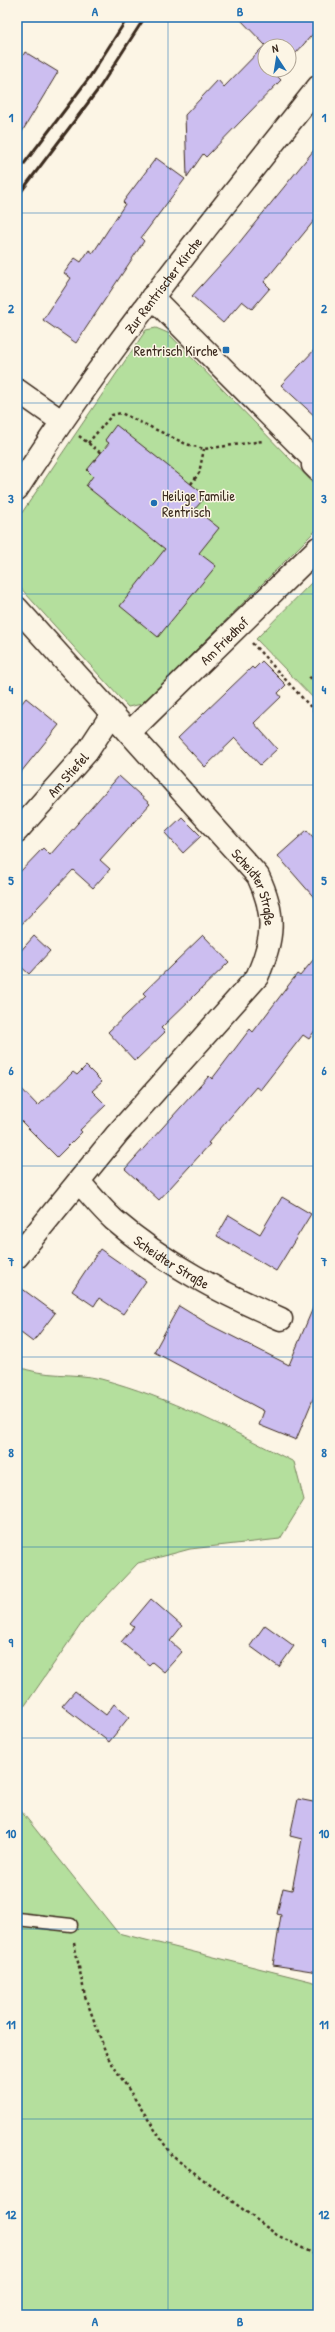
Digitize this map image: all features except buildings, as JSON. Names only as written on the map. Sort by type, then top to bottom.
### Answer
[{"type":"street","name":"Zur Rentrischer Kirche","points":[[17,489],[61,421],[152,297],[318,86]]},
{"type":"street","points":[[152,297],[317,462]]},
{"type":"street","points":[[17,390],[61,421]]},
{"type":"street","name":"Am Friedhof","points":[[130,732],[318,548]]},
{"type":"street","name":"Scheidter Straße","points":[[17,608],[258,876],[268,896],[272,933],[267,956],[257,977],[117,1134],[17,1256]]},
{"type":"street","name":"Am Stiefel","points":[[17,831],[87,752],[112,714]]},
{"type":"street","name":"Scheidter Straße","points":[[79,1182],[113,1218],[171,1264],[245,1304],[281,1319]]},
{"type":"lane","points":[[17,1919],[70,1925]]},
{"type":"path","points":[[88,443],[112,415],[121,413],[186,444],[204,449],[263,441],[289,435]]},
{"type":"path","points":[[82,438],[101,453]]},
{"type":"path","points":[[191,484],[199,473],[204,449]]},
{"type":"path","points":[[238,627],[318,715]]},
{"type":"path","points":[[309,679],[318,670]]},
{"type":"path","points":[[70,1925],[85,1996],[107,2056],[172,2156],[277,2235],[318,2256]]},
{"type":"green space","points":[[156,328],[168,333],[318,488],[318,528],[142,704],[128,707],[17,584],[17,520],[146,330]]},
{"type":"green space","points":[[318,576],[318,703],[256,639]]},
{"type":"green space","points":[[17,1366],[27,1370],[48,1374],[101,1379],[151,1395],[199,1415],[294,1462],[304,1500],[280,1539],[190,1549],[138,1563],[84,1620],[17,1717]]},
{"type":"green space","points":[[17,1806],[118,1933],[318,1983],[318,2315],[17,2315]]},
{"type":"railway","points":[[17,173],[89,78],[128,17]]},
{"type":"railway","points":[[17,197],[100,87],[145,17]]},
{"type":"place","name":"Rentrisch Kirche","points":[[226,350]]},
{"type":"place","name":"Heilige Familie Rentrisch","points":[[154,503]]}]
